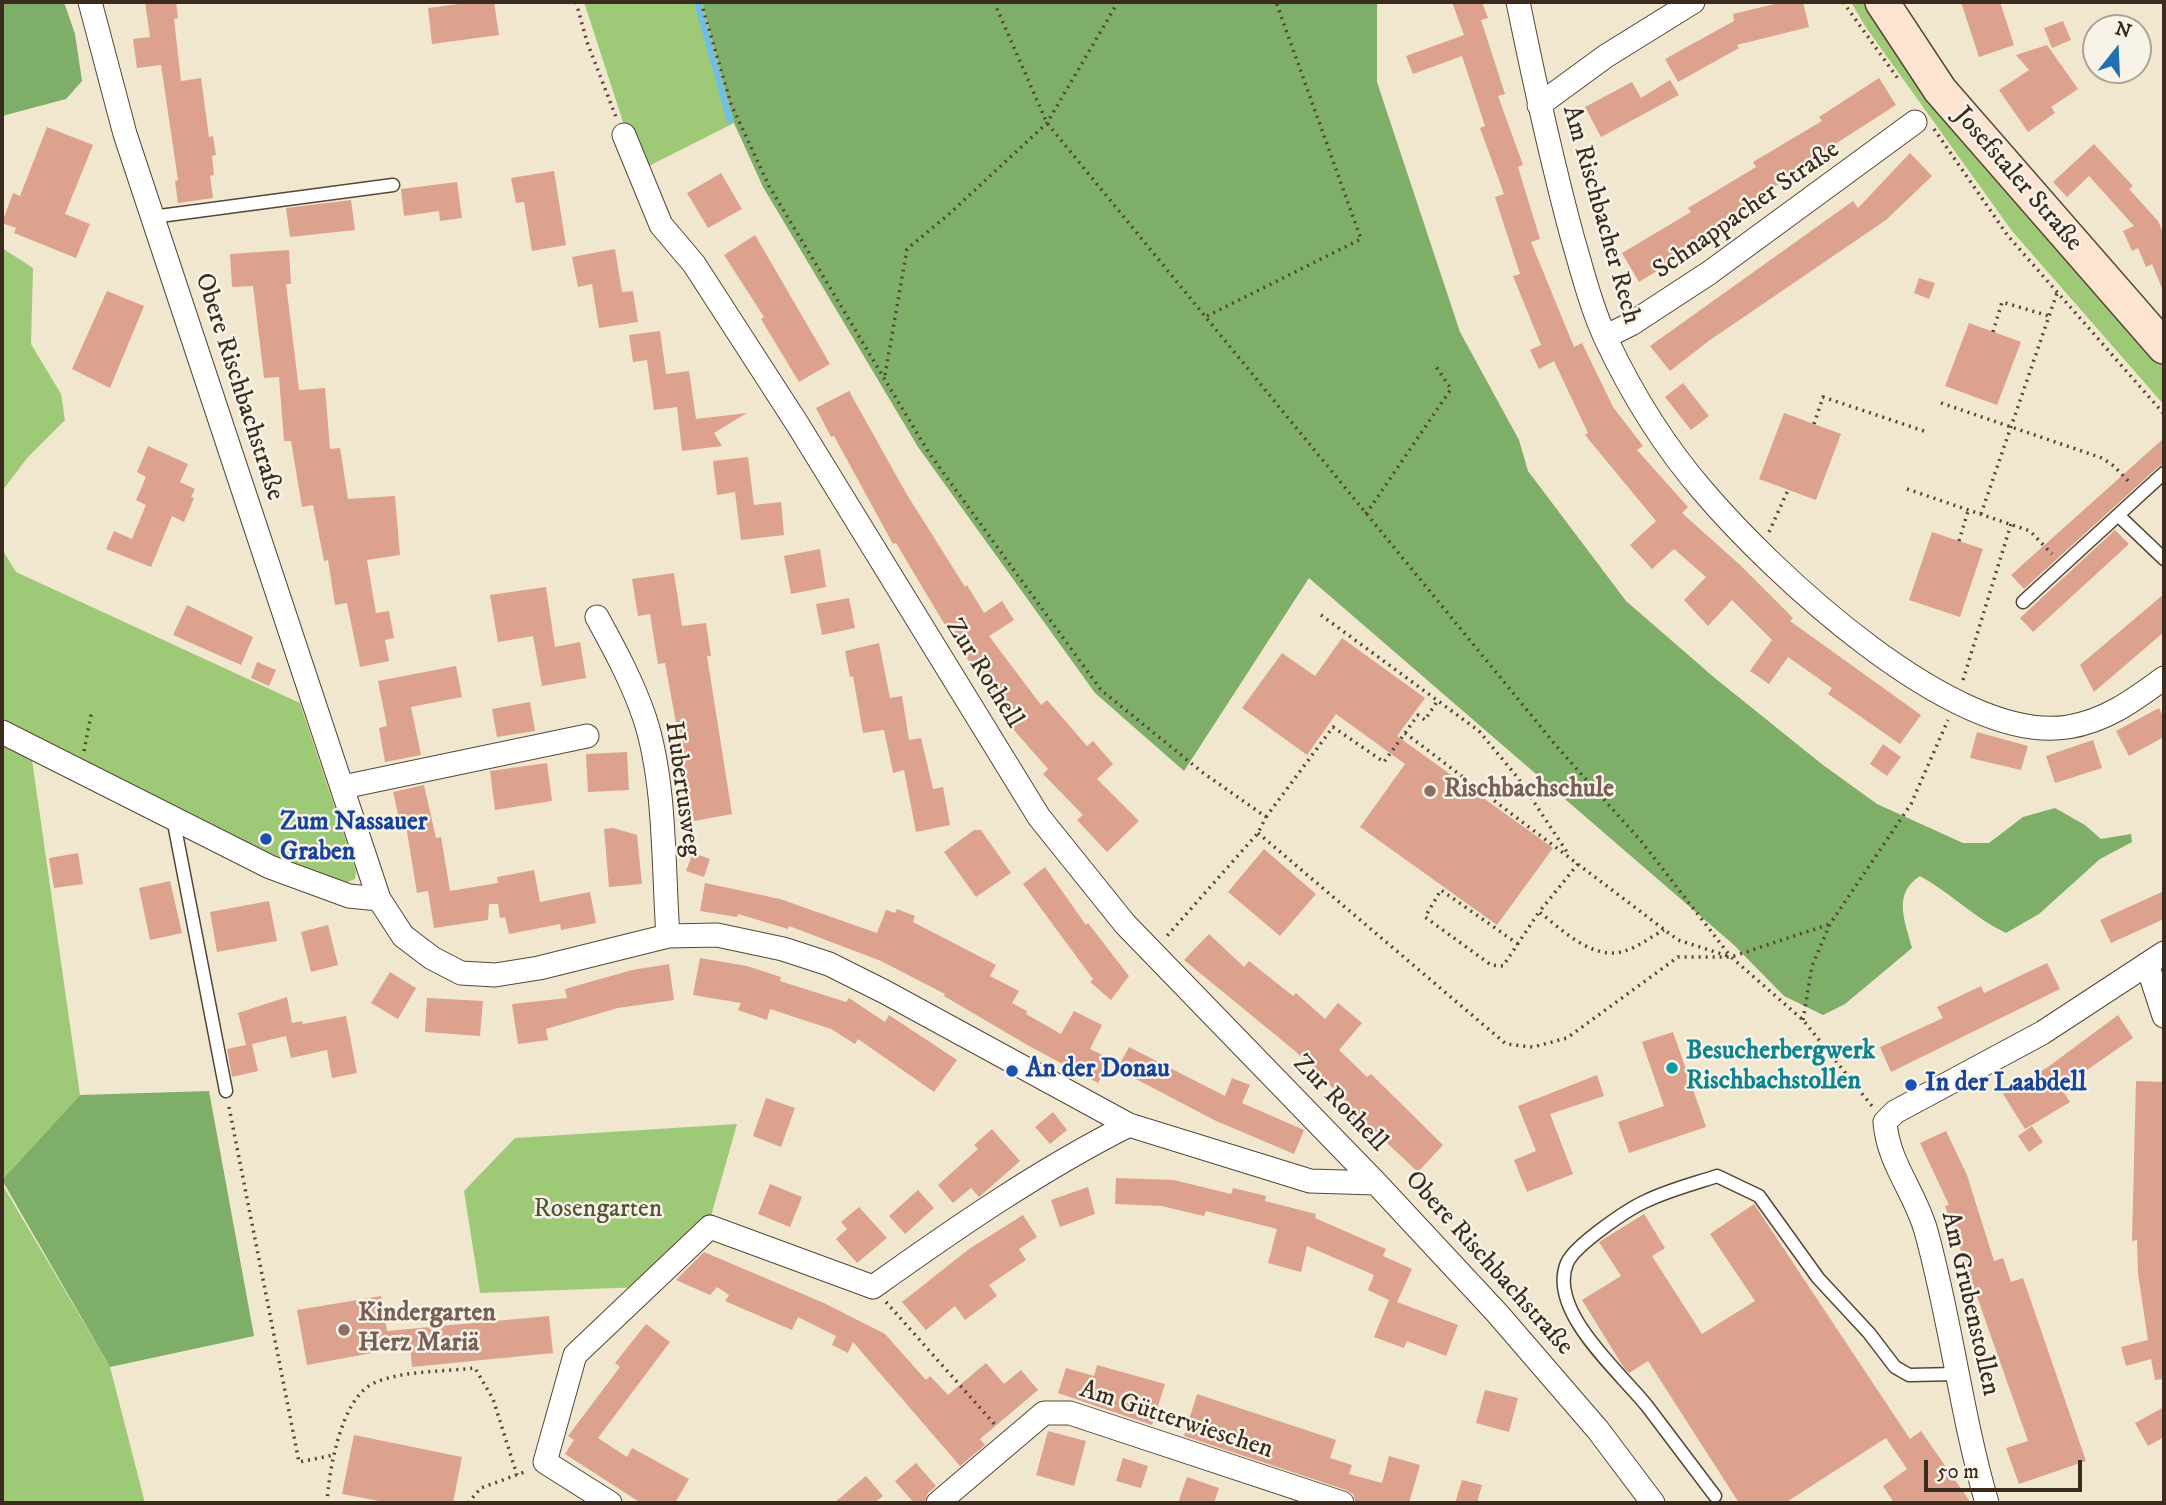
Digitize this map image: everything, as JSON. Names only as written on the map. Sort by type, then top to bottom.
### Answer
[{"type":"street","name":"Obere Rischbachstraße","points":[[90,2],[125,134],[379,899],[403,936],[432,958],[461,974],[495,975],[539,968],[667,936],[717,935],[783,949],[829,964],[1129,1125],[1310,1181],[1376,1183],[1505,1323],[1598,1430],[1653,1503]]},
{"type":"street","name":"Am Rischbacher Rech","points":[[1518,2],[1539,105],[1583,276],[1605,337],[1657,428],[1702,489],[1760,552],[1856,637],[1956,701],[2030,726],[2066,727],[2098,719],[2130,703],[2164,678]]},
{"type":"street","points":[[1539,105],[1616,49],[1693,2]]},
{"type":"street","name":"Josefstaler Straße","points":[[1882,2],[1940,90],[2164,347]]},
{"type":"street","name":"Schnappacher Straße","points":[[1605,337],[1668,302],[1923,124]]},
{"type":"street","name":"Zur Rothell","points":[[625,135],[662,225],[694,264],[790,414],[1039,817],[1125,924],[1376,1183]]},
{"type":"street","name":"Hubertusweg","points":[[597,617],[626,672],[646,721],[659,794],[667,936]]},
{"type":"street","points":[[2,732],[270,867],[349,896],[379,899]]},
{"type":"street","points":[[343,787],[587,736]]},
{"type":"street","points":[[1885,1122],[1895,1112],[2042,1033],[2156,959],[2164,1016]]},
{"type":"street","name":"Am Grubenstollen","points":[[1885,1122],[1886,1139],[1896,1167],[1921,1212],[1958,1374],[1972,1451],[1987,1503]]},
{"type":"street","points":[[610,1503],[545,1462],[575,1355],[710,1227],[873,1287],[977,1213],[1077,1152],[1129,1125]]},
{"type":"street","name":"Am Gütterwieschen","points":[[938,1503],[1044,1413],[1070,1413],[1342,1503]]},
{"type":"lane","points":[[152,217],[393,185]]},
{"type":"lane","points":[[2023,602],[2164,473]]},
{"type":"lane","points":[[2119,516],[2164,559]]},
{"type":"lane","points":[[173,817],[226,1091]]},
{"type":"lane","points":[[1715,1496],[1645,1404],[1603,1358],[1572,1313],[1564,1286],[1567,1263],[1586,1242],[1643,1202],[1717,1177],[1759,1196],[1818,1278],[1869,1333],[1895,1367],[1909,1375],[1958,1374]]},
{"type":"path","points":[[576,2],[587,42],[625,135]]},
{"type":"path","points":[[701,2],[731,104],[769,186],[929,453],[1101,690],[1202,772],[1266,817]]},
{"type":"path","points":[[994,2],[1047,123],[1558,748],[1641,841],[1731,957],[1802,1020],[1885,1122]]},
{"type":"path","points":[[885,377],[906,249],[948,215],[1047,123],[1118,2]]},
{"type":"path","points":[[1206,316],[1362,239],[1276,2]]},
{"type":"path","points":[[1843,2],[1900,83]]},
{"type":"path","points":[[1923,124],[2008,236],[2164,414]]},
{"type":"path","points":[[1981,514],[2008,427],[2057,293]]},
{"type":"path","points":[[1993,332],[2002,302],[2049,316]]},
{"type":"path","points":[[1366,514],[1451,389],[1435,365]]},
{"type":"path","points":[[1814,424],[1823,397],[1924,431]]},
{"type":"path","points":[[1941,402],[2102,458],[2114,466],[2141,495]]},
{"type":"path","points":[[1760,552],[1788,489]]},
{"type":"path","points":[[1907,489],[2030,531],[2064,565]]},
{"type":"path","points":[[1959,541],[1968,511]]},
{"type":"path","points":[[1802,1020],[1812,966],[1830,924],[1910,804],[1956,701],[2011,524]]},
{"type":"path","points":[[1321,615],[1479,732],[1518,778],[1572,859]]},
{"type":"path","points":[[1153,952],[1258,833],[1266,817],[1333,727],[1384,762],[1418,715],[1425,720],[1438,700]]},
{"type":"path","points":[[81,770],[92,710]]},
{"type":"path","points":[[1405,733],[1678,940],[1731,957]]},
{"type":"path","points":[[1258,833],[1506,1044],[1533,1047],[1567,1038],[1678,957],[1731,957],[1830,924]]},
{"type":"path","points":[[1518,944],[1441,890],[1425,917],[1492,965],[1503,966],[1518,944],[1539,912],[1578,864]]},
{"type":"path","points":[[1539,912],[1586,947],[1609,952],[1625,951],[1664,929]]},
{"type":"path","points":[[226,1091],[299,1462],[334,1455]]},
{"type":"path","points":[[873,1287],[1010,1441]]},
{"type":"path","points":[[327,1503],[334,1455],[349,1404],[372,1384],[401,1376],[475,1368],[493,1399],[517,1475],[481,1488],[468,1503]]},
{"type":"green space","points":[[2,2],[64,2],[75,34],[82,81],[66,99],[2,116]]},
{"type":"green space","points":[[584,2],[702,2],[734,123],[639,171]]},
{"type":"green space","points":[[702,2],[1377,2],[1377,82],[1460,332],[1519,440],[1528,471],[1626,601],[1716,679],[1823,765],[1877,804],[1963,843],[1989,843],[2023,817],[2055,808],[2085,825],[2101,839],[2131,834],[2132,842],[2100,859],[2039,914],[2006,933],[1920,876],[1911,883],[1903,900],[1904,918],[1912,948],[1845,1004],[1823,1015],[1784,996],[1734,945],[1309,578],[1184,771],[1095,693],[918,447],[763,187],[734,123]]},
{"type":"green space","points":[[1851,2],[1869,2],[2164,365],[2164,405],[2012,231],[1865,26]]},
{"type":"green space","points":[[2,248],[33,268],[31,344],[61,394],[65,420],[28,457],[2,491]]},
{"type":"green space","points":[[2,549],[16,572],[300,703],[356,871],[355,879],[343,884],[319,878],[28,732],[80,1095],[2,1180]]},
{"type":"green space","points":[[209,1091],[254,1336],[110,1367],[2,1180],[80,1095]]},
{"type":"green space","name":"Rosengarten","points":[[737,1124],[709,1223],[644,1287],[480,1293],[464,1191],[515,1138]]},
{"type":"green space","points":[[2,1184],[110,1367],[145,1503],[2,1503]]},
{"type":"building","points":[[145,2],[176,2],[178,18],[174,19],[181,81],[201,78],[209,137],[213,136],[216,155],[212,156],[214,175],[210,176],[213,198],[178,203],[175,181],[178,180],[161,65],[137,68],[133,39],[150,37]]},
{"type":"building","points":[[494,2],[499,35],[432,44],[428,8]]},
{"type":"building","points":[[1452,2],[1482,2],[1488,18],[1481,20],[1505,94],[1498,96],[1523,165],[1518,167],[1540,239],[1531,242],[1574,347],[1582,343],[1613,407],[1643,446],[1637,450],[1688,507],[1682,513],[1739,564],[1793,618],[1790,621],[1921,715],[1900,744],[1828,694],[1832,688],[1788,657],[1769,684],[1750,671],[1772,640],[1732,600],[1708,626],[1684,600],[1706,577],[1674,549],[1652,569],[1630,545],[1656,521],[1585,435],[1588,433],[1554,361],[1539,369],[1530,350],[1541,345],[1513,276],[1520,274],[1495,197],[1504,194],[1480,128],[1485,126],[1462,56],[1413,74],[1406,56],[1464,35]]},
{"type":"building","points":[[1783,2],[1803,2],[1809,27],[1737,45],[1739,48],[1678,82],[1665,59],[1734,21],[1733,14]]},
{"type":"building","points":[[1961,2],[2000,2],[2014,45],[1979,57]]},
{"type":"building","points":[[2063,21],[2071,40],[2052,48],[2044,28]]},
{"type":"building","points":[[2047,45],[2078,89],[2051,107],[2055,113],[2028,132],[1999,90],[2029,70],[2016,55]]},
{"type":"building","points":[[1879,78],[1896,105],[1815,157],[1818,161],[1749,202],[1752,206],[1687,246],[1690,251],[1639,282],[1622,253],[1691,212],[1688,208],[1756,167],[1753,162],[1822,121],[1819,117]]},
{"type":"building","points":[[1670,80],[1679,95],[1601,137],[1585,107],[1632,82],[1641,98]]},
{"type":"building","points":[[47,127],[93,145],[65,214],[90,224],[76,258],[14,233],[16,228],[2,223],[13,193],[20,196]]},
{"type":"building","points":[[2094,144],[2133,186],[2129,189],[2158,221],[2164,235],[2164,293],[2152,264],[2146,267],[2138,248],[2132,251],[2123,231],[2134,226],[2089,176],[2067,197],[2053,182]]},
{"type":"building","points":[[1910,153],[1932,176],[1886,220],[1710,340],[1670,371],[1650,346],[1853,201],[1858,208]]},
{"type":"building","points":[[554,171],[566,245],[532,251],[524,202],[516,203],[511,178]]},
{"type":"building","points":[[721,173],[742,209],[708,228],[687,193]]},
{"type":"building","points":[[457,182],[462,218],[440,221],[439,211],[404,216],[401,189]]},
{"type":"building","points":[[351,200],[355,230],[290,237],[286,208]]},
{"type":"building","points":[[755,235],[830,364],[799,382],[761,319],[764,317],[724,255]]},
{"type":"building","points":[[615,249],[622,292],[633,291],[638,322],[599,328],[592,284],[578,287],[572,257]]},
{"type":"building","points":[[289,250],[291,284],[286,284],[299,390],[325,388],[330,449],[340,448],[348,499],[395,496],[400,555],[367,560],[376,613],[389,611],[394,638],[385,640],[389,661],[360,667],[347,603],[335,605],[328,560],[324,561],[313,505],[302,507],[291,441],[284,441],[279,377],[264,378],[253,286],[232,287],[230,254]]},
{"type":"building","points":[[1919,278],[1935,283],[1929,299],[1914,293]]},
{"type":"building","points":[[107,291],[144,306],[110,388],[72,369]]},
{"type":"building","points":[[1969,323],[2021,342],[1997,405],[1945,386]]},
{"type":"building","points":[[660,331],[666,374],[689,371],[696,419],[747,413],[714,433],[722,446],[682,451],[677,407],[654,410],[647,360],[633,362],[629,335]]},
{"type":"building","points":[[1683,383],[1709,416],[1691,430],[1665,397]]},
{"type":"building","points":[[849,391],[906,493],[965,587],[967,585],[984,613],[1002,601],[1014,620],[989,636],[1041,705],[1047,700],[1087,746],[1093,741],[1113,764],[1097,779],[1139,821],[1107,852],[1077,820],[1083,815],[1043,774],[1048,769],[1013,729],[989,695],[992,693],[955,642],[896,543],[893,544],[834,436],[831,437],[816,408]]},
{"type":"building","points":[[1784,413],[1841,434],[1816,500],[1759,479]]},
{"type":"building","points":[[2164,438],[2164,464],[2024,589],[2011,575]]},
{"type":"building","points":[[148,446],[188,464],[180,482],[195,489],[184,522],[172,516],[151,567],[106,549],[114,531],[132,539],[146,505],[136,500],[146,477],[137,472]]},
{"type":"building","points":[[748,457],[754,505],[781,502],[784,535],[741,540],[735,492],[717,495],[713,461]]},
{"type":"building","points":[[2115,530],[2129,544],[2033,632],[2020,618]]},
{"type":"building","points":[[1932,532],[1983,549],[1960,617],[1909,600]]},
{"type":"building","points":[[820,549],[826,587],[791,594],[784,556]]},
{"type":"building","points":[[674,573],[682,626],[706,623],[711,656],[707,656],[732,814],[694,821],[665,663],[658,664],[650,614],[638,616],[632,579]]},
{"type":"building","points":[[546,587],[555,647],[580,642],[586,678],[542,686],[533,636],[498,642],[490,595]]},
{"type":"building","points":[[2164,594],[2164,632],[2094,692],[2080,665]]},
{"type":"building","points":[[849,598],[855,628],[822,635],[816,604]]},
{"type":"building","points":[[187,605],[253,637],[241,665],[173,635]]},
{"type":"building","name":"Rischbachschule","points":[[1342,638],[1425,698],[1397,736],[1553,848],[1497,925],[1360,827],[1405,764],[1336,714],[1307,755],[1242,708],[1282,653],[1315,676]]},
{"type":"building","points":[[879,643],[890,698],[902,696],[909,740],[921,738],[933,789],[943,787],[950,825],[916,832],[904,770],[893,773],[884,730],[863,733],[853,676],[850,677],[845,651]]},
{"type":"building","points":[[257,662],[276,670],[269,686],[251,678]]},
{"type":"building","points":[[456,666],[462,697],[411,707],[421,755],[385,762],[379,728],[387,726],[378,681]]},
{"type":"building","points":[[530,702],[535,731],[497,737],[492,709]]},
{"type":"building","points":[[2159,708],[2164,718],[2164,737],[2129,756],[2116,731]]},
{"type":"building","points":[[1977,732],[2028,746],[2021,770],[1970,758]]},
{"type":"building","points":[[2093,740],[2102,768],[2055,783],[2046,756]]},
{"type":"building","points":[[1883,744],[1901,757],[1887,776],[1870,764]]},
{"type":"building","points":[[627,752],[629,790],[588,792],[586,754]]},
{"type":"building","points":[[547,763],[552,801],[495,810],[490,771]]},
{"type":"building","points":[[424,785],[436,838],[441,837],[450,891],[498,883],[497,877],[534,870],[540,902],[590,892],[596,923],[561,930],[560,924],[509,934],[505,917],[500,918],[498,904],[489,904],[488,920],[434,928],[428,891],[417,893],[406,826],[401,827],[393,792]]},
{"type":"building","points":[[613,828],[637,835],[642,884],[609,887],[604,829]]},
{"type":"building","points":[[974,830],[981,830],[1011,873],[976,897],[944,852]]},
{"type":"building","points":[[1264,849],[1316,894],[1280,936],[1228,892]]},
{"type":"building","points":[[78,853],[83,884],[54,888],[49,858]]},
{"type":"building","points":[[693,853],[710,859],[704,877],[686,871]]},
{"type":"building","points":[[1045,867],[1086,925],[1088,923],[1129,976],[1111,1000],[1090,982],[1093,979],[1023,884]]},
{"type":"building","points":[[170,881],[182,933],[150,940],[139,888]]},
{"type":"building","points":[[705,883],[780,899],[877,933],[886,910],[895,913],[897,909],[915,916],[913,922],[996,965],[990,976],[1019,991],[1012,1003],[1027,1011],[1026,1014],[1061,1034],[1074,1011],[1102,1025],[1090,1049],[1111,1059],[1098,1083],[1029,1046],[944,996],[945,994],[881,961],[789,926],[788,929],[738,914],[737,917],[700,911]]},
{"type":"building","points":[[2164,891],[2164,919],[2111,943],[2100,920]]},
{"type":"building","points":[[269,901],[277,941],[217,952],[210,912]]},
{"type":"building","points":[[328,925],[338,965],[311,972],[301,932]]},
{"type":"building","points":[[1209,934],[1244,967],[1249,961],[1293,996],[1296,993],[1325,1019],[1338,1003],[1362,1023],[1339,1050],[1367,1077],[1371,1074],[1443,1145],[1418,1172],[1371,1128],[1366,1133],[1339,1106],[1345,1100],[1295,1051],[1184,960]]},
{"type":"building","points":[[700,958],[747,966],[781,977],[780,981],[846,1002],[849,998],[885,1022],[889,1015],[957,1060],[934,1092],[858,1039],[855,1044],[831,1029],[770,1009],[767,1020],[738,1010],[741,1003],[693,995]]},
{"type":"building","points":[[2047,963],[2060,989],[1891,1072],[1880,1047],[1943,1018],[1937,1007],[1981,986],[1984,993]]},
{"type":"building","points":[[669,964],[674,1000],[618,1008],[546,1029],[548,1040],[518,1044],[512,1004],[567,998],[565,989],[632,970]]},
{"type":"building","points":[[390,972],[416,988],[398,1019],[371,1003]]},
{"type":"building","points":[[287,997],[292,1023],[302,1021],[303,1024],[346,1016],[357,1073],[332,1078],[327,1050],[291,1058],[286,1036],[252,1044],[258,1071],[232,1077],[227,1049],[246,1045],[238,1013]]},
{"type":"building","points":[[427,998],[483,1001],[480,1036],[425,1032]]},
{"type":"building","points":[[2118,1015],[2133,1038],[2061,1088],[2070,1102],[2025,1129],[2003,1094],[2048,1067]]},
{"type":"building","points":[[1673,1032],[1706,1127],[1629,1153],[1618,1122],[1664,1106],[1642,1042]]},
{"type":"building","points":[[1129,1047],[1225,1096],[1232,1078],[1250,1085],[1242,1103],[1304,1130],[1294,1154],[1214,1120],[1117,1069]]},
{"type":"building","points":[[1597,1075],[1604,1096],[1550,1114],[1573,1174],[1527,1192],[1514,1160],[1536,1151],[1518,1106]]},
{"type":"building","points":[[2136,1081],[2164,1082],[2164,1379],[2155,1380],[2151,1359],[2126,1366],[2121,1347],[2148,1340],[2138,1274],[2137,1240],[2132,1241]]},
{"type":"building","points":[[766,1098],[795,1108],[781,1147],[753,1136]]},
{"type":"building","points":[[1053,1112],[1067,1130],[1050,1144],[1035,1127]]},
{"type":"building","points":[[2032,1126],[2043,1142],[2029,1152],[2018,1136]]},
{"type":"building","points":[[992,1129],[1020,1161],[979,1197],[971,1188],[953,1203],[938,1185],[978,1149],[974,1145]]},
{"type":"building","points":[[1946,1131],[1967,1175],[1994,1261],[2003,1258],[2011,1282],[2023,1278],[2086,1461],[2019,1484],[2006,1448],[2028,1441],[1945,1206],[1949,1205],[1920,1143]]},
{"type":"building","points":[[1116,1178],[1174,1180],[1231,1194],[1233,1188],[1266,1196],[1265,1201],[1316,1214],[1315,1218],[1386,1249],[1383,1256],[1412,1269],[1397,1302],[1458,1325],[1446,1356],[1407,1341],[1404,1348],[1374,1337],[1389,1300],[1368,1290],[1374,1275],[1307,1246],[1301,1272],[1268,1263],[1277,1229],[1206,1211],[1204,1216],[1161,1206],[1115,1204]]},
{"type":"building","points":[[770,1184],[802,1197],[790,1227],[758,1214]]},
{"type":"building","points":[[1088,1187],[1095,1214],[1060,1227],[1051,1200]]},
{"type":"building","points":[[918,1190],[934,1208],[905,1234],[889,1216]]},
{"type":"building","points":[[1754,1204],[1910,1439],[1921,1431],[1971,1503],[1894,1503],[1883,1486],[1907,1469],[1886,1438],[1785,1503],[1739,1503],[1648,1361],[1629,1373],[1624,1368],[1582,1300],[1621,1276],[1599,1242],[1644,1214],[1665,1248],[1652,1256],[1702,1334],[1755,1301],[1710,1234]]},
{"type":"building","points":[[859,1207],[887,1238],[857,1263],[836,1239],[847,1229],[841,1222]]},
{"type":"building","points":[[1023,1215],[1037,1237],[1019,1249],[1026,1260],[989,1285],[997,1296],[965,1320],[955,1306],[926,1330],[902,1302],[969,1249]]},
{"type":"building","points":[[704,1252],[824,1303],[885,1334],[926,1380],[930,1376],[948,1395],[986,1363],[1004,1384],[1021,1370],[1038,1390],[980,1439],[985,1445],[960,1466],[853,1342],[848,1353],[832,1345],[836,1336],[798,1317],[792,1330],[725,1301],[729,1295],[717,1287],[710,1295],[676,1280]]},
{"type":"building","points":[[381,1296],[387,1331],[549,1316],[553,1353],[412,1367],[410,1346],[307,1365],[297,1310]]},
{"type":"building","points":[[646,1324],[670,1342],[598,1438],[627,1457],[632,1448],[689,1479],[675,1503],[641,1503],[565,1454],[574,1440],[568,1436],[620,1367],[615,1363]]},
{"type":"building","points":[[1097,1365],[1165,1384],[1152,1425],[1058,1393],[1066,1368],[1094,1376]]},
{"type":"building","points":[[1485,1390],[1518,1398],[1509,1432],[1476,1423]]},
{"type":"building","points":[[1197,1394],[1336,1440],[1330,1458],[1352,1465],[1349,1474],[1382,1483],[1389,1456],[1420,1465],[1409,1503],[1356,1503],[1353,1494],[1346,1490],[1184,1436]]},
{"type":"building","points":[[2164,1407],[2164,1437],[2148,1446],[2135,1423]]},
{"type":"building","points":[[1048,1431],[1086,1441],[1074,1486],[1036,1475]]},
{"type":"building","points":[[354,1435],[462,1457],[453,1503],[390,1503],[342,1494]]},
{"type":"building","points":[[1123,1458],[1148,1466],[1141,1488],[1116,1481]]},
{"type":"building","points":[[916,1463],[936,1486],[928,1493],[924,1503],[914,1503],[895,1481]]},
{"type":"building","points":[[866,1476],[883,1496],[874,1503],[834,1503]]},
{"type":"building","points":[[1187,1477],[1219,1488],[1214,1503],[1178,1503]]},
{"type":"building","points":[[1462,1480],[1482,1485],[1477,1503],[1455,1503]]},
{"type":"waterway","points":[[697,2],[730,121]]},
{"type":"place","name":"Rischbachschule","points":[[1430,791]]},
{"type":"place","name":"Zum Nassauer Graben","points":[[266,839]]},
{"type":"place","name":"Besucherbergwerk Rischbachstollen","points":[[1672,1068]]},
{"type":"place","name":"An der Donau","points":[[1012,1071]]},
{"type":"place","name":"In der Laabdell","points":[[1911,1085]]},
{"type":"place","name":"Kindergarten Herz Mariä","points":[[344,1330]]}]
